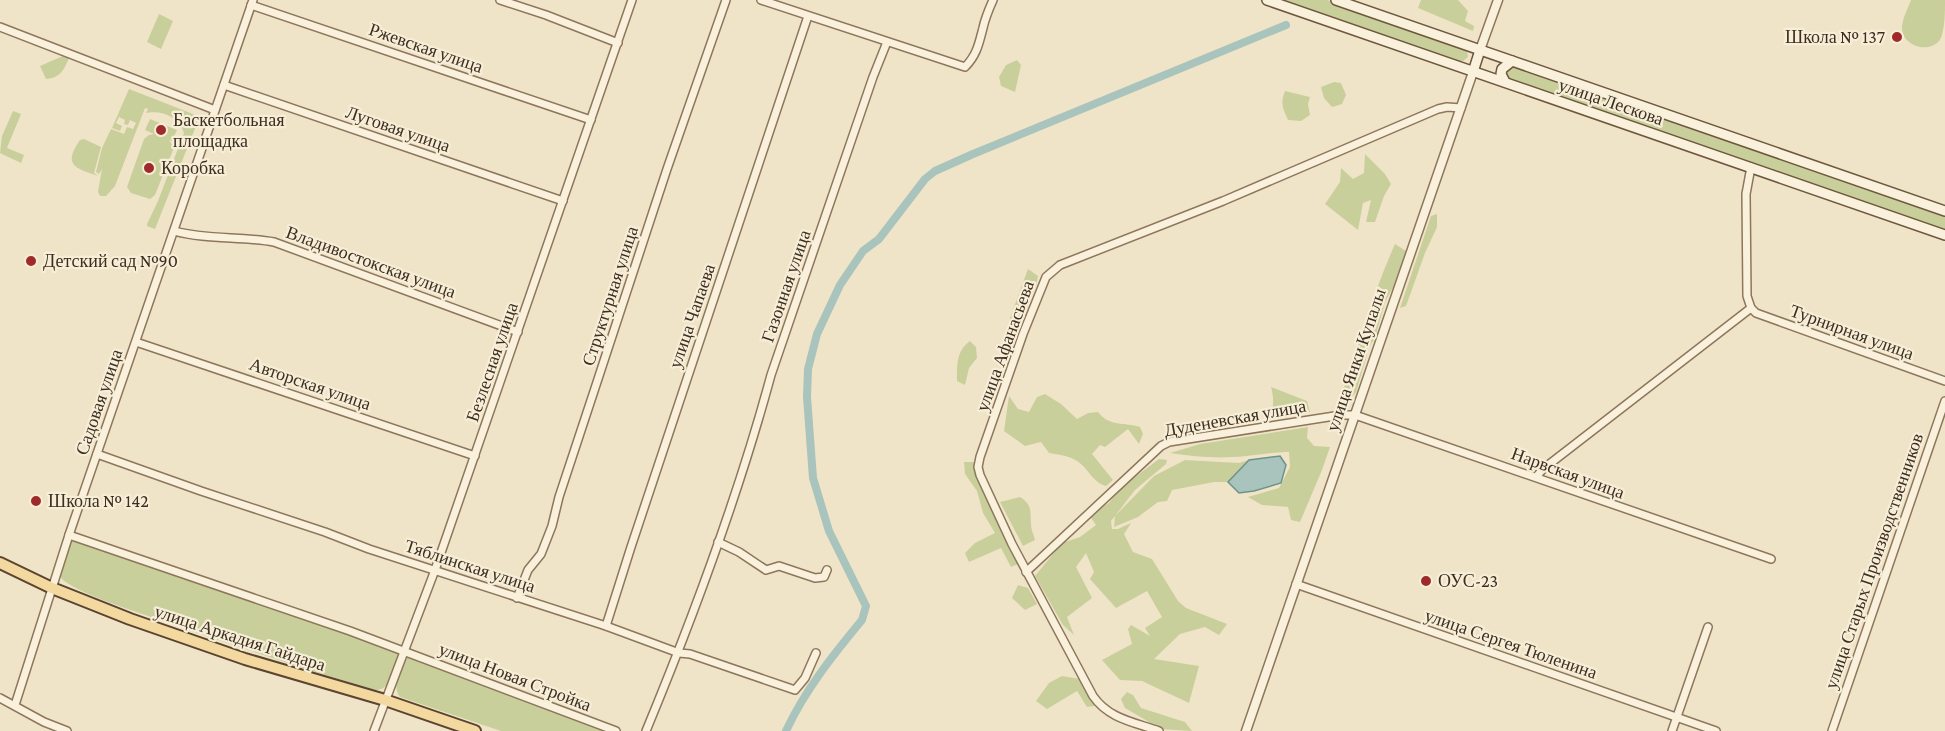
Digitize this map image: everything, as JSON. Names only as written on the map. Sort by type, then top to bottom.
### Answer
[{"type":"main road","name":"улица Лескова","points":[[1266,0],[1945,235]]},
{"type":"main road","name":"улица Лескова","points":[[1336,0],[1945,211]]},
{"type":"main road","name":"улица Янки Купалы","points":[[1473,72],[1480,50]]},
{"type":"main road","points":[[1505,82],[1501,74],[1502,69],[1512,61]]},
{"type":"main road","name":"улица Аркадия Гайдара","points":[[0,563],[52,588],[130,620],[245,659],[385,700],[476,731]]},
{"type":"street","points":[[500,0],[618,43]]},
{"type":"street","name":"Безлесная улица","points":[[374,731],[435,570],[632,0]]},
{"type":"street","name":"Структурная улица","points":[[517,598],[528,570],[541,554],[552,526],[612,334],[726,0]]},
{"type":"street","points":[[761,0],[965,67],[973,59],[979,45],[983,25],[993,0]]},
{"type":"street","name":"улица Янки Купалы","points":[[1480,50],[1498,0]]},
{"type":"street","name":"Садовая улица","points":[[15,705],[69,535],[252,3]]},
{"type":"street","name":"Ржевская улица","points":[[252,3],[591,120]]},
{"type":"street","name":"улица Чапаева","points":[[606,626],[808,16]]},
{"type":"street","points":[[0,27],[215,110]]},
{"type":"street","name":"Газонная улица","points":[[646,731],[679,653],[718,542],[759,420],[771,375],[887,42]]},
{"type":"street","name":"улица Янки Купалы","points":[[1246,731],[1473,72]]},
{"type":"street","name":"Луговая улица","points":[[224,85],[563,201]]},
{"type":"street","name":"улица Афанасьева","points":[[1159,731],[1117,717],[1100,706],[1026,572],[990,499],[978,467],[1023,333],[1046,277],[1060,265],[1223,201],[1438,109],[1461,108]]},
{"type":"street","points":[[1536,477],[1549,464],[1750,308],[1747,296],[1746,194],[1751,167]]},
{"type":"street","name":"Владивостокская улица","points":[[174,231],[197,236],[241,237],[274,242],[518,332]]},
{"type":"street","name":"Турнирная улица","points":[[1750,308],[1756,313],[1945,381]]},
{"type":"street","name":"Авторская улица","points":[[136,342],[475,456]]},
{"type":"street","name":"улица Старых Производственников","points":[[1832,731],[1945,401]]},
{"type":"street","name":"Дуденевская улица","points":[[1026,572],[1152,452],[1169,442],[1341,415],[1355,415]]},
{"type":"street","name":"Нарвская улица","points":[[1355,415],[1771,560]]},
{"type":"street","name":"Тяблинская улица","points":[[97,454],[369,549],[795,690],[805,678],[816,653]]},
{"type":"street","name":"улица Новая Стройка","points":[[69,535],[404,651],[616,731]]},
{"type":"street","points":[[718,542],[739,552],[766,570],[779,566],[820,578],[825,577],[827,570]]},
{"type":"street","name":"улица Сергея Тюленина","points":[[1296,584],[1716,731]]},
{"type":"street","points":[[1672,731],[1708,627]]},
{"type":"street","points":[[0,698],[44,722],[68,731]]},
{"type":"green space","points":[[1283,0],[1327,0],[1463,46],[1467,49],[1468,57],[1459,61]]},
{"type":"green space","points":[[1421,0],[1458,0],[1468,11],[1465,21],[1474,26],[1473,31],[1418,8]]},
{"type":"green space","points":[[1911,0],[1945,0],[1945,19],[1941,38],[1937,43],[1925,47],[1918,46],[1912,44],[1903,35],[1903,21]]},
{"type":"green space","points":[[159,14],[173,21],[161,49],[147,42]]},
{"type":"green space","points":[[63,56],[69,58],[63,70],[55,77],[46,79],[40,66]]},
{"type":"green space","points":[[1017,60],[1021,65],[1015,92],[1001,86],[999,77],[1006,65]]},
{"type":"green space","points":[[1512,67],[1945,217],[1945,232],[1507,79],[1504,71]]},
{"type":"green space","points":[[1334,82],[1341,83],[1346,95],[1342,104],[1332,107],[1324,98],[1321,87]]},
{"type":"green space","points":[[129,89],[193,114],[198,121],[155,229],[147,224],[184,133],[182,127],[174,119],[164,114],[146,113],[148,109],[145,108],[115,186],[106,196],[100,196],[98,192],[102,169],[99,174],[96,172],[102,148],[111,129],[124,134],[127,127],[133,129],[136,123],[130,120],[128,125],[124,124],[125,120],[119,117],[116,123],[122,126],[120,131],[112,128]]},
{"type":"green space","points":[[1285,91],[1310,97],[1308,104],[1310,115],[1301,121],[1288,120],[1283,106]]},
{"type":"green space","points":[[13,111],[21,114],[7,148],[24,155],[21,163],[0,153],[2,136]]},
{"type":"green space","name":"Коробка","points":[[150,119],[177,130],[172,141],[169,140],[173,150],[155,195],[150,199],[131,193],[127,187],[144,139],[154,134],[145,130]]},
{"type":"green space","points":[[84,139],[101,147],[94,173],[98,176],[83,171],[72,161],[75,149],[80,140]]},
{"type":"green space","points":[[1365,154],[1385,174],[1391,184],[1375,222],[1366,222],[1371,200],[1363,203],[1358,230],[1325,204],[1340,182],[1341,168],[1353,179],[1364,173]]},
{"type":"green space","points":[[1437,214],[1437,227],[1406,306],[1400,308],[1431,216]]},
{"type":"green space","points":[[1395,244],[1406,251],[1401,273],[1385,302],[1375,338],[1367,350],[1356,392],[1351,398],[1342,394],[1373,300]]},
{"type":"green space","points":[[1028,269],[1038,276],[1036,286],[1031,290],[1019,327],[1009,325],[1010,318]]},
{"type":"green space","points":[[970,341],[976,347],[977,358],[969,368],[965,385],[957,381],[957,364],[962,349]]},
{"type":"green space","points":[[1271,387],[1307,401],[1310,412],[1270,418],[1273,403]]},
{"type":"green space","points":[[1045,394],[1061,404],[1077,419],[1088,413],[1098,412],[1112,422],[1140,427],[1143,434],[1139,444],[1128,429],[1105,447],[1100,445],[1092,454],[1113,480],[1106,486],[1095,480],[1074,459],[1049,453],[1041,442],[1025,446],[1004,431],[1009,396],[1018,409],[1029,412],[1037,397]]},
{"type":"green space","points":[[1308,427],[1307,438],[1314,446],[1330,447],[1300,522],[1291,520],[1288,507],[1262,505],[1248,497],[1279,488],[1290,467],[1289,452],[1227,457],[1170,453],[1200,444]]},
{"type":"green space","points":[[1159,459],[1167,460],[1166,464],[1135,490],[1111,521],[1112,529],[1118,529],[1131,523],[1124,534],[1133,552],[1152,559],[1178,601],[1186,608],[1227,624],[1219,635],[1205,627],[1180,634],[1154,659],[1199,666],[1189,703],[1142,681],[1120,680],[1102,660],[1132,644],[1128,629],[1131,625],[1150,636],[1145,628],[1162,617],[1147,591],[1116,608],[1090,579],[1094,572],[1086,553],[1076,567],[1092,598],[1067,617],[1074,635],[1063,625],[1035,576],[1062,543],[1080,537],[1096,525],[1089,515],[1109,503],[1119,489]]},
{"type":"green space","points":[[1185,460],[1239,463],[1249,460],[1228,482],[1214,482],[1172,490],[1167,501],[1158,502],[1138,517],[1114,527],[1115,516],[1154,476]]},
{"type":"green space","points":[[964,462],[974,462],[990,507],[1018,564],[1011,567],[1001,548],[969,562],[965,553],[975,543],[995,533],[983,513],[977,491],[965,474]]},
{"type":"green space","points":[[1020,497],[1029,506],[1035,540],[1023,546],[1000,502]]},
{"type":"green space","points":[[75,540],[392,649],[398,653],[398,657],[388,684],[374,690],[232,645],[77,589],[61,578],[60,573],[70,542]]},
{"type":"green space","points":[[1018,585],[1028,588],[1037,604],[1025,610],[1012,598]]},
{"type":"green space","points":[[409,656],[608,731],[501,731],[400,697],[396,688],[398,678],[405,658]]},
{"type":"green space","points":[[1062,676],[1080,679],[1095,706],[1087,707],[1077,691],[1047,709],[1036,701],[1049,683]]},
{"type":"green space","points":[[1127,692],[1133,695],[1141,708],[1185,722],[1192,731],[1161,729],[1125,708],[1121,699]]},
{"type":"water","points":[[1280,456],[1286,465],[1281,483],[1239,493],[1228,482],[1249,460]]},
{"type":"waterway","points":[[786,731],[811,687],[862,620],[866,606],[829,531],[813,478],[807,397],[808,369],[817,334],[840,285],[863,251],[879,239],[925,179],[935,171],[1286,25]]},
{"type":"place","name":"Школа № 137","points":[[1897,37]]},
{"type":"place","name":"Баскетбольная площадка","points":[[161,130]]},
{"type":"place","name":"Коробка","points":[[149,168]]},
{"type":"place","name":"Детский сад №90","points":[[31,261]]},
{"type":"place","name":"Школа № 142","points":[[36,501]]},
{"type":"place","name":"ОУС-23","points":[[1426,581]]}]
